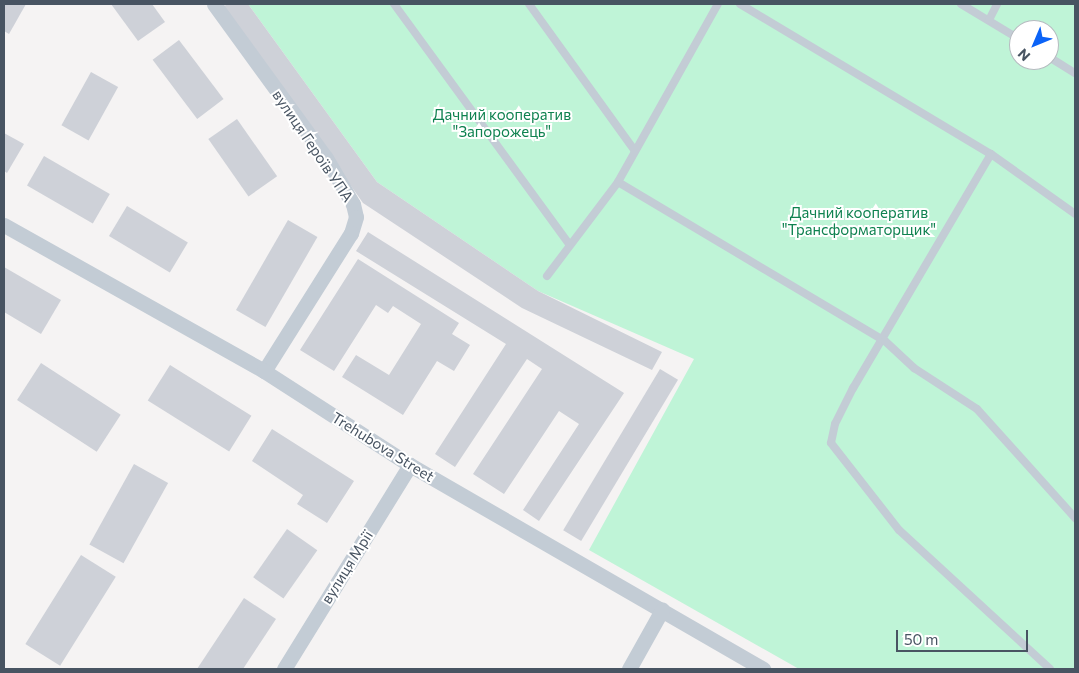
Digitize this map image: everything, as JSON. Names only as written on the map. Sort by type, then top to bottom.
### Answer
[{"type":"street","name":"вулиця Героїв УПА","points":[[217,5],[326,158],[353,204],[356,217],[351,233],[264,370]]},
{"type":"street","name":"Trehubova Street","points":[[4,225],[264,370],[410,465],[763,669]]},
{"type":"street","name":"вулиця Мрії","points":[[284,669],[410,465]]},
{"type":"street","points":[[629,669],[662,610]]},
{"type":"lane","points":[[394,4],[568,243]]},
{"type":"lane","points":[[529,4],[635,151]]},
{"type":"lane","points":[[547,276],[568,243],[618,182],[718,4]]},
{"type":"lane","points":[[740,4],[991,154],[1075,214]]},
{"type":"lane","points":[[961,4],[1009,33]]},
{"type":"lane","points":[[989,20],[997,4]]},
{"type":"lane","points":[[1059,63],[1075,73]]},
{"type":"lane","points":[[991,154],[885,341],[853,388],[835,424],[831,443],[899,530],[1050,669]]},
{"type":"lane","points":[[618,182],[885,341],[914,368],[977,409],[1075,518]]},
{"type":"green space","name":"Дачний кооператив \"Трансформаторщик\"","points":[[248,4],[1075,4],[1075,669],[799,669],[589,550],[694,359],[538,291],[377,182]]},
{"type":"building","points":[[4,4],[26,4],[9,34],[4,31]]},
{"type":"building","points":[[111,4],[152,4],[165,22],[138,41]]},
{"type":"building","points":[[228,4],[248,4],[377,182],[538,291],[662,352],[652,370],[522,308],[363,203],[224,6]]},
{"type":"building","points":[[179,40],[224,99],[197,119],[153,60]]},
{"type":"building","points":[[91,72],[118,87],[89,140],[61,125]]},
{"type":"building","points":[[237,119],[277,176],[248,196],[208,139]]},
{"type":"building","points":[[4,133],[24,144],[7,173],[4,171]]},
{"type":"building","points":[[44,156],[110,194],[93,223],[27,185]]},
{"type":"building","points":[[127,206],[188,243],[170,273],[109,236]]},
{"type":"building","points":[[288,220],[317,237],[265,327],[236,310]]},
{"type":"building","points":[[368,232],[624,393],[539,521],[523,510],[579,424],[559,411],[504,494],[473,474],[542,369],[527,359],[455,467],[435,454],[506,344],[356,251]]},
{"type":"building","points":[[358,259],[459,323],[452,334],[470,345],[454,371],[437,361],[403,415],[342,377],[356,355],[389,375],[421,324],[393,306],[388,313],[376,305],[334,371],[300,350]]},
{"type":"building","points":[[4,267],[61,300],[41,334],[4,312]]},
{"type":"building","points":[[41,363],[121,415],[97,452],[17,400]]},
{"type":"building","points":[[170,365],[251,416],[229,451],[148,401]]},
{"type":"building","points":[[660,369],[678,380],[581,541],[563,530]]},
{"type":"building","points":[[272,429],[354,481],[327,523],[297,504],[303,495],[252,461]]},
{"type":"building","points":[[134,464],[168,483],[124,563],[89,544]]},
{"type":"building","points":[[287,529],[317,550],[283,599],[253,577]]},
{"type":"building","points":[[81,555],[116,577],[60,666],[25,644]]},
{"type":"building","points":[[244,598],[276,619],[243,669],[197,669]]},
{"type":"park label","name":"Дачний кооператив \"Запорожець\"","points":[[502,122]]}]
